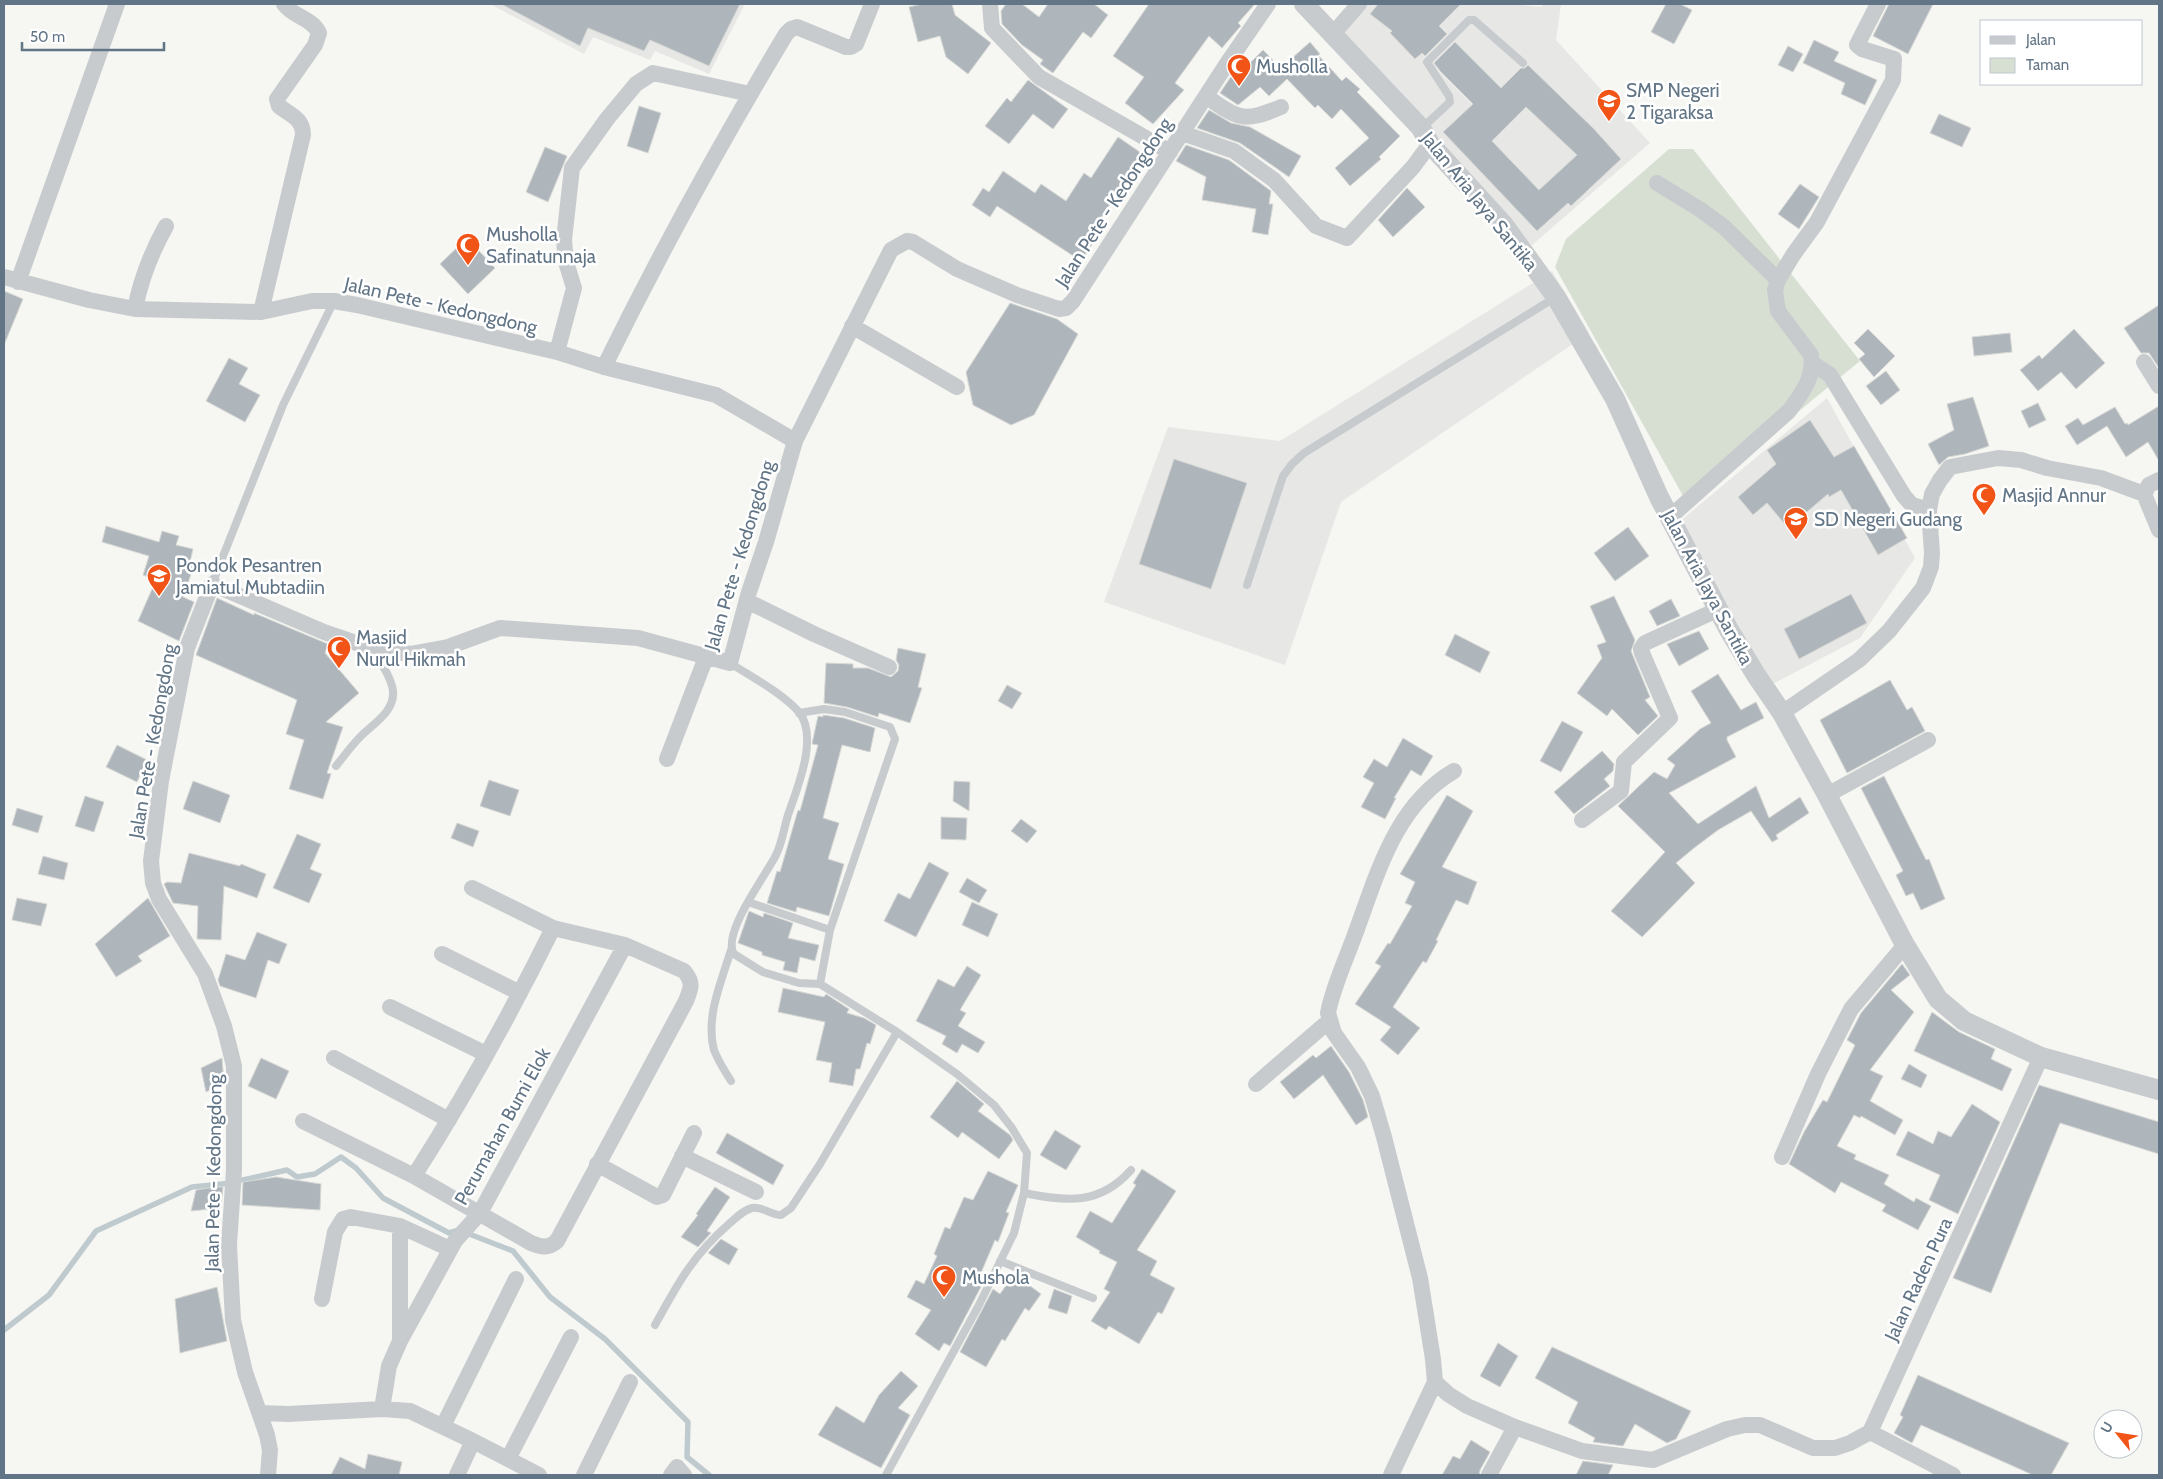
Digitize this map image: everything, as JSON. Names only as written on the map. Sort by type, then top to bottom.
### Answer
[{"type":"street","points":[[11,280],[117,4]]},
{"type":"street","points":[[261,312],[303,135],[303,127],[299,120],[279,106],[277,99],[315,45],[319,33],[310,21],[289,10],[284,4]]},
{"type":"street","points":[[604,367],[642,291],[750,94],[786,34],[791,29],[797,27],[846,47],[851,47],[856,44],[872,4]]},
{"type":"street","points":[[990,4],[992,28],[1039,76],[1170,152]]},
{"type":"street","name":"Jalan Pete - Kedongdong","points":[[268,1475],[270,1450],[260,1413],[245,1372],[233,1320],[229,1245],[235,1162],[234,1066],[224,1026],[205,974],[159,899],[153,883],[151,861],[161,781],[187,648],[212,584],[362,647],[410,654],[448,647],[500,628],[638,638],[730,664],[795,441],[891,250],[907,241],[913,242],[957,269],[1017,295],[1059,309],[1066,308],[1073,301],[1268,4]]},
{"type":"street","name":"Jalan Aria Jaya Santika","points":[[1304,4],[1504,225],[1556,297],[1615,399],[1646,470],[1719,609],[1756,675],[1782,713],[1905,945],[1938,999],[1964,1021],[2041,1057],[2159,1090]]},
{"type":"street","points":[[1332,35],[1359,4]]},
{"type":"street","points":[[1670,517],[1789,411],[1804,391],[1811,376],[1812,363],[1806,346],[1793,333],[1778,311],[1775,290],[1778,280],[1817,222],[1893,80],[1895,63],[1892,57],[1862,49],[1857,45],[1878,4]]},
{"type":"street","points":[[556,352],[574,288],[566,262],[564,240],[572,168],[606,119],[636,84],[653,74],[750,94]]},
{"type":"street","points":[[1206,96],[1232,114],[1244,118],[1259,116],[1281,107]]},
{"type":"street","points":[[1182,133],[1234,151],[1274,180],[1316,226],[1345,238],[1405,176],[1425,136]]},
{"type":"street","points":[[1657,183],[1701,210],[1724,227],[1778,280]]},
{"type":"street","points":[[135,309],[149,257],[166,226]]},
{"type":"street","name":"Jalan Pete - Kedongdong","points":[[11,280],[135,309],[261,312],[312,301],[334,301],[556,352],[604,367],[716,395],[795,441]]},
{"type":"street","points":[[852,326],[957,387]]},
{"type":"street","points":[[2144,362],[2159,386]]},
{"type":"street","points":[[1812,363],[1830,375],[1904,496],[1912,505],[1928,510]]},
{"type":"street","points":[[1782,713],[1859,660],[1889,631],[1922,588],[1930,568],[1932,553],[1928,510],[1932,494],[1950,467],[1998,458],[2021,460],[2047,468],[2101,478],[2144,494],[2159,530]]},
{"type":"street","points":[[2144,494],[2149,485],[2159,480]]},
{"type":"street","points":[[747,601],[814,634],[889,667]]},
{"type":"street","points":[[1582,820],[1621,791],[1624,762],[1670,718],[1642,653],[1645,643],[1719,609]]},
{"type":"street","points":[[668,758],[706,657]]},
{"type":"street","points":[[1827,795],[1928,740]]},
{"type":"street","points":[[1391,1475],[1435,1382],[1420,1278],[1384,1137],[1372,1096],[1358,1067],[1334,1032],[1329,1021],[1329,1006],[1382,861],[1401,822],[1416,801],[1437,781],[1454,771]]},
{"type":"street","points":[[303,1121],[414,1176],[474,1219],[541,1247],[551,1246],[557,1240],[686,1001],[691,988],[690,979],[684,971],[625,945],[553,928],[472,888]]},
{"type":"street","points":[[414,1176],[449,1120],[520,994],[553,928]]},
{"type":"street","name":"Perumahan Bumi Elok","points":[[382,1409],[390,1366],[400,1341],[453,1245],[474,1219],[625,945]]},
{"type":"street","points":[[1782,1157],[1818,1074],[1851,1009],[1905,945]]},
{"type":"street","points":[[442,954],[520,994]]},
{"type":"street","points":[[390,1007],[486,1054]]},
{"type":"street","points":[[1256,1084],[1329,1021]]},
{"type":"street","name":"Jalan Raden Pura","points":[[1870,1432],[2041,1057]]},
{"type":"street","points":[[334,1058],[449,1120]]},
{"type":"street","points":[[597,1164],[657,1197],[663,1195],[694,1133]]},
{"type":"street","points":[[682,1156],[756,1192]]},
{"type":"street","points":[[322,1298],[334,1232],[344,1219],[351,1217],[400,1226],[453,1245]]},
{"type":"street","points":[[400,1226],[400,1341]]},
{"type":"street","points":[[442,1426],[516,1280]]},
{"type":"street","points":[[508,1459],[571,1337]]},
{"type":"street","points":[[584,1475],[630,1382]]},
{"type":"street","points":[[1435,1382],[1448,1394],[1467,1406],[1515,1427],[1582,1451],[1653,1460],[1726,1429],[1745,1425],[1760,1425],[1813,1448],[1835,1448],[1850,1443],[1870,1432],[1935,1471],[1953,1475]]},
{"type":"street","points":[[260,1413],[288,1414],[382,1409],[410,1411],[538,1475]]},
{"type":"street","points":[[1489,1475],[1515,1427]]},
{"type":"street","points":[[457,1475],[473,1441]]},
{"type":"street","points":[[671,1475],[677,1467],[684,1475]]},
{"type":"lane","points":[[1425,136],[1450,102],[1449,96],[1427,62],[1469,20],[1474,20],[1523,63]]},
{"type":"lane","points":[[1247,585],[1283,476],[1292,464],[1304,453],[1556,297]]},
{"type":"lane","points":[[212,584],[283,405],[334,301]]},
{"type":"lane","points":[[336,766],[360,736],[389,708],[393,698],[393,688],[385,670],[371,648]]},
{"type":"lane","points":[[730,664],[778,694],[799,713],[805,724],[807,743],[805,762],[776,854],[748,902],[731,942],[731,950],[713,1012],[712,1033],[717,1055],[731,1081]]},
{"type":"lane","points":[[799,713],[824,709],[845,712],[890,727],[894,740],[830,930],[820,984]]},
{"type":"lane","points":[[748,902],[830,930]]},
{"type":"lane","points":[[731,950],[734,954],[763,972],[799,983],[820,984],[897,1032],[957,1074],[994,1105],[1012,1128],[1027,1153],[1024,1194],[1014,1232],[979,1305],[886,1475]]},
{"type":"lane","points":[[655,1325],[692,1260],[741,1213],[751,1208],[757,1208],[781,1216],[791,1208],[869,1083],[897,1032]]},
{"type":"lane","points":[[1024,1194],[1056,1200],[1082,1199],[1112,1188],[1132,1170]]},
{"type":"lane","points":[[1000,1261],[1093,1298]]},
{"type":"shaded area","points":[[490,4],[745,4],[709,74],[655,51],[650,60],[593,37],[584,54]]},
{"type":"shaded area","name":"SMP Negeri 2 Tigaraksa","points":[[1365,4],[1378,4],[1370,14],[1391,31],[1414,4],[1421,4],[1441,24],[1461,4],[1510,4],[1542,7],[1543,4],[1561,4],[1556,40],[1650,143],[1532,245],[1341,30]],"holes":[[[1412,12],[1437,38],[1415,59],[1390,33]],[[1458,45],[1523,110],[1500,132],[1436,68]],[[1525,63],[1597,132],[1577,155],[1504,85]],[[1465,112],[1539,190],[1548,182],[1567,203],[1537,231],[1443,132]]]},
{"type":"shaded area","points":[[1552,271],[1589,333],[1341,502],[1285,665],[1104,602],[1168,427],[1280,441]]},
{"type":"shaded area","name":"SD Negeri Gudang","points":[[1827,398],[1915,558],[1860,638],[1767,687],[1678,523]]},
{"type":"green space","points":[[1669,149],[1693,149],[1860,361],[1687,503],[1555,267],[1566,239]]},
{"type":"building","points":[[501,4],[740,4],[709,66],[650,40],[644,51],[588,28],[580,46]]},
{"type":"building","points":[[922,4],[952,4],[955,15],[991,43],[968,74],[946,57],[940,36],[918,42],[909,7]]},
{"type":"building","points":[[1006,4],[1022,4],[1039,17],[1048,4],[1094,4],[1108,15],[1091,38],[1083,32],[1053,73],[1040,64],[1043,60],[1022,45],[1002,24],[1001,11]]},
{"type":"building","points":[[1149,4],[1255,4],[1238,23],[1241,26],[1222,48],[1209,36],[1175,83],[1184,90],[1153,124],[1125,103],[1144,77],[1113,56]]},
{"type":"building","points":[[1378,4],[1461,4],[1439,26],[1447,34],[1425,56],[1422,53],[1415,59],[1390,33],[1392,31],[1370,14]]},
{"type":"building","points":[[1666,4],[1680,4],[1692,10],[1674,44],[1651,32]]},
{"type":"building","points":[[1889,4],[1933,4],[1908,54],[1873,36]]},
{"type":"building","points":[[1814,40],[1839,52],[1834,61],[1877,80],[1865,105],[1841,94],[1845,83],[1803,63]]},
{"type":"building","points":[[1310,42],[1320,54],[1318,55],[1342,81],[1346,77],[1360,89],[1357,92],[1400,136],[1379,157],[1381,159],[1350,186],[1335,168],[1369,138],[1341,109],[1332,119],[1318,105],[1315,108],[1287,79],[1269,96],[1260,87],[1238,105],[1220,93],[1230,78],[1241,69],[1242,71],[1263,50],[1281,68]]},
{"type":"building","points":[[1455,42],[1501,88],[1521,68],[1525,68],[1528,65],[1594,129],[1621,159],[1571,206],[1568,203],[1537,231],[1443,132],[1473,104],[1434,63]],"holes":[[[1526,107],[1577,155],[1539,190],[1492,141]]]},
{"type":"building","points":[[1788,46],[1803,54],[1793,72],[1778,65]]},
{"type":"building","points":[[1028,80],[1068,109],[1053,129],[1033,114],[1009,144],[985,126],[1007,98],[1011,102]]},
{"type":"building","points":[[639,106],[661,113],[648,153],[627,146]]},
{"type":"building","points":[[1209,110],[1231,123],[1250,127],[1301,156],[1289,177],[1240,143],[1197,128]]},
{"type":"building","points":[[1939,114],[1971,128],[1962,147],[1930,133]]},
{"type":"building","points":[[1118,137],[1150,159],[1137,179],[1130,174],[1101,218],[1107,222],[1081,261],[997,206],[990,217],[972,205],[983,188],[989,192],[1003,171],[1035,193],[1041,184],[1066,201],[1084,173],[1091,178]]},
{"type":"building","points":[[1186,145],[1229,160],[1271,191],[1269,204],[1273,204],[1268,235],[1252,232],[1256,209],[1202,200],[1206,177],[1176,161]]},
{"type":"building","points":[[545,147],[567,156],[548,202],[526,192]]},
{"type":"building","points":[[1800,184],[1819,197],[1799,229],[1778,214]]},
{"type":"building","points":[[1407,188],[1425,207],[1393,237],[1378,220]]},
{"type":"building","name":"Musholla Safinatunnaja","points":[[467,238],[495,268],[468,294],[440,264]]},
{"type":"building","points":[[4,291],[23,299],[4,345]]},
{"type":"building","points":[[1010,303],[1057,319],[1078,334],[1034,415],[1011,425],[973,405],[966,372]]},
{"type":"building","points":[[2159,305],[2159,368],[2149,353],[2141,353],[2124,328]]},
{"type":"building","points":[[1868,329],[1895,356],[1874,377],[1859,359],[1865,354],[1854,343]]},
{"type":"building","points":[[2074,329],[2105,363],[2076,389],[2061,372],[2038,391],[2020,370],[2039,355],[2042,359]]},
{"type":"building","points":[[2010,333],[2012,352],[1974,356],[1972,337]]},
{"type":"building","points":[[229,358],[248,368],[239,384],[260,395],[245,422],[206,401]]},
{"type":"building","points":[[1886,371],[1900,390],[1881,405],[1866,386]]},
{"type":"building","points":[[1973,397],[1989,446],[1965,454],[1948,457],[1939,465],[1928,444],[1954,430],[1947,404]]},
{"type":"building","points":[[2038,403],[2046,420],[2029,428],[2021,411]]},
{"type":"building","points":[[2159,406],[2159,461],[2148,442],[2126,457],[2107,426],[2077,445],[2065,426],[2078,418],[2083,425],[2115,407],[2125,424],[2127,423],[2128,425]]},
{"type":"building","points":[[1810,420],[1834,457],[1854,446],[1907,538],[1878,555],[1841,490],[1829,497],[1828,494],[1788,528],[1767,503],[1753,515],[1738,497],[1776,464],[1767,450]]},
{"type":"building","points":[[1174,459],[1247,483],[1211,589],[1139,564]]},
{"type":"building","points":[[106,526],[159,542],[162,531],[179,536],[176,545],[193,549],[190,562],[195,563],[183,597],[194,602],[179,641],[138,621],[156,580],[143,575],[149,556],[102,542]]},
{"type":"building","points":[[1628,527],[1649,556],[1615,581],[1594,553]]},
{"type":"building","points":[[1851,594],[1867,623],[1799,659],[1784,629]]},
{"type":"building","points":[[1614,596],[1635,640],[1631,651],[1650,697],[1645,700],[1658,716],[1638,735],[1612,709],[1607,716],[1577,693],[1602,658],[1597,645],[1606,642],[1590,606]]},
{"type":"building","points":[[217,598],[254,615],[254,613],[328,644],[325,653],[359,693],[326,722],[343,727],[327,773],[331,774],[323,799],[289,789],[304,740],[286,734],[297,700],[196,655]]},
{"type":"building","points":[[1671,599],[1680,616],[1657,626],[1649,611]]},
{"type":"building","points":[[1699,631],[1709,649],[1679,666],[1667,644]]},
{"type":"building","points":[[1455,634],[1490,652],[1480,673],[1445,655]]},
{"type":"building","points":[[898,648],[926,654],[918,687],[922,688],[910,723],[879,713],[878,717],[847,707],[824,703],[826,663],[853,664],[853,668],[868,668],[891,677],[898,671],[899,665],[896,660]]},
{"type":"building","points":[[1718,674],[1741,710],[1756,702],[1764,718],[1727,737],[1736,757],[1669,793],[1698,824],[1756,786],[1769,818],[1800,797],[1809,813],[1776,835],[1778,839],[1772,842],[1751,811],[1718,830],[1676,863],[1695,883],[1642,937],[1611,911],[1665,852],[1618,806],[1654,772],[1667,779],[1675,765],[1667,759],[1700,729],[1711,723],[1691,691]]},
{"type":"building","points":[[1890,680],[1907,710],[1912,707],[1925,731],[1847,773],[1820,720]]},
{"type":"building","points":[[1007,685],[1022,693],[1012,709],[998,701]]},
{"type":"building","points":[[823,715],[844,718],[875,728],[870,752],[842,745],[823,818],[839,823],[828,859],[844,864],[829,916],[797,907],[796,912],[767,903],[777,871],[780,872],[798,810],[800,811],[818,745],[812,744],[818,716],[823,717]]},
{"type":"building","points":[[1562,721],[1583,732],[1561,772],[1540,761]]},
{"type":"building","points":[[1403,738],[1433,756],[1421,776],[1411,770],[1394,798],[1396,798],[1385,819],[1361,807],[1374,783],[1363,777],[1374,759],[1387,767]]},
{"type":"building","points":[[117,745],[147,760],[137,782],[106,767]]},
{"type":"building","points":[[1602,751],[1614,764],[1613,771],[1604,779],[1610,786],[1574,814],[1554,792]]},
{"type":"building","points":[[1884,776],[1926,860],[1929,859],[1945,899],[1921,910],[1913,893],[1906,896],[1896,875],[1903,871],[1861,788]]},
{"type":"building","points":[[489,780],[519,790],[510,816],[480,806]]},
{"type":"building","points":[[193,781],[230,795],[220,823],[183,809]]},
{"type":"building","points":[[954,781],[970,782],[969,811],[953,801]]},
{"type":"building","points":[[1447,795],[1473,811],[1442,867],[1477,882],[1468,905],[1456,900],[1426,963],[1423,961],[1393,1007],[1420,1028],[1398,1055],[1380,1040],[1391,1027],[1355,1004],[1381,966],[1375,963],[1388,943],[1390,944],[1412,906],[1405,903],[1415,882],[1400,874]]},
{"type":"building","points":[[85,796],[104,802],[94,832],[75,826]]},
{"type":"building","points":[[17,808],[43,816],[38,833],[12,825]]},
{"type":"building","points":[[941,817],[967,818],[966,840],[941,839]]},
{"type":"building","points":[[1021,819],[1037,831],[1027,843],[1011,831]]},
{"type":"building","points":[[457,823],[479,831],[473,847],[451,838]]},
{"type":"building","points":[[297,834],[321,844],[310,869],[322,874],[309,903],[273,888]]},
{"type":"building","points":[[189,853],[240,866],[241,864],[266,874],[257,898],[224,886],[221,940],[197,939],[198,906],[173,903],[164,884],[167,882],[181,883]]},
{"type":"building","points":[[43,856],[68,863],[64,880],[38,874]]},
{"type":"building","points":[[929,862],[949,873],[916,937],[884,921],[898,893],[910,899]]},
{"type":"building","points":[[967,878],[987,890],[979,903],[959,892]]},
{"type":"building","points":[[17,898],[47,904],[41,926],[12,920]]},
{"type":"building","points":[[148,898],[170,936],[138,956],[142,961],[116,977],[95,944]]},
{"type":"building","points":[[972,902],[998,914],[988,937],[962,925]]},
{"type":"building","points":[[749,911],[763,917],[764,913],[793,923],[788,938],[819,945],[815,961],[800,957],[797,973],[783,970],[785,962],[762,955],[762,952],[738,943]]},
{"type":"building","points":[[257,932],[287,944],[279,964],[268,960],[256,998],[220,986],[218,980],[226,954],[245,960]]},
{"type":"building","points":[[1902,964],[1910,975],[1891,990],[1914,1012],[1870,1070],[1883,1076],[1870,1101],[1903,1120],[1895,1135],[1861,1116],[1860,1118],[1854,1115],[1837,1146],[1856,1155],[1854,1159],[1889,1175],[1884,1184],[1914,1202],[1916,1198],[1931,1206],[1918,1230],[1882,1211],[1886,1205],[1841,1182],[1835,1193],[1789,1164],[1804,1132],[1823,1100],[1827,1102],[1855,1045],[1847,1040],[1861,1013]]},
{"type":"building","points":[[967,966],[981,975],[960,1010],[966,1013],[958,1026],[985,1042],[978,1053],[962,1044],[957,1053],[942,1044],[946,1036],[916,1021],[938,979],[954,987]]},
{"type":"building","points":[[783,988],[824,997],[826,994],[849,1009],[847,1013],[864,1018],[876,1025],[870,1044],[867,1043],[860,1069],[856,1069],[853,1086],[829,1082],[832,1063],[816,1060],[825,1022],[778,1012]]},
{"type":"building","points":[[1932,1012],[1959,1032],[1995,1049],[1991,1059],[2012,1069],[2002,1091],[1914,1051]]},
{"type":"building","points":[[1331,1046],[1349,1072],[1363,1100],[1368,1117],[1356,1125],[1323,1075],[1294,1099],[1280,1082],[1313,1055],[1316,1058]]},
{"type":"building","points":[[222,1058],[224,1083],[206,1092],[201,1068]]},
{"type":"building","points":[[261,1058],[289,1071],[276,1099],[248,1086]]},
{"type":"building","points":[[1909,1064],[1927,1075],[1921,1088],[1901,1079]]},
{"type":"building","points":[[957,1081],[984,1104],[978,1111],[1010,1135],[1013,1140],[999,1159],[962,1132],[958,1138],[930,1117]]},
{"type":"building","points":[[2039,1085],[2159,1122],[2159,1154],[2060,1123],[1991,1293],[1953,1278]]},
{"type":"building","points":[[1972,1104],[2000,1122],[1958,1214],[1929,1200],[1940,1175],[1896,1155],[1908,1131],[1933,1144],[1938,1131],[1951,1137]]},
{"type":"building","points":[[1055,1130],[1081,1146],[1066,1170],[1040,1155]]},
{"type":"building","points":[[727,1133],[784,1165],[773,1185],[716,1153]]},
{"type":"building","points":[[1142,1169],[1176,1191],[1137,1250],[1157,1261],[1150,1275],[1175,1288],[1162,1314],[1158,1312],[1139,1344],[1109,1326],[1106,1330],[1091,1321],[1110,1292],[1104,1289],[1117,1262],[1099,1253],[1100,1251],[1076,1237],[1090,1211],[1112,1223],[1136,1185],[1133,1183]]},
{"type":"building","points":[[988,1171],[1018,1185],[1006,1212],[1009,1213],[998,1242],[995,1240],[978,1280],[983,1283],[950,1346],[944,1343],[939,1351],[915,1334],[931,1310],[907,1297],[916,1280],[924,1284],[937,1256],[934,1254],[945,1227],[950,1229],[964,1197],[973,1200]]},
{"type":"building","points":[[276,1177],[321,1184],[320,1210],[242,1205],[243,1182]]},
{"type":"building","points":[[223,1187],[221,1208],[191,1211],[196,1190]]},
{"type":"building","points":[[715,1187],[730,1197],[707,1231],[711,1233],[698,1247],[681,1237],[698,1215],[696,1214]]},
{"type":"building","points":[[721,1239],[738,1249],[729,1265],[708,1253]]},
{"type":"building","points":[[1014,1274],[1041,1294],[1029,1311],[1025,1308],[1005,1341],[1002,1339],[986,1367],[960,1352],[993,1289],[1000,1294]]},
{"type":"building","points":[[217,1287],[227,1341],[180,1353],[175,1299]]},
{"type":"building","points":[[1054,1289],[1072,1296],[1067,1314],[1048,1308]]},
{"type":"building","points":[[1498,1343],[1518,1356],[1500,1387],[1480,1376]]},
{"type":"building","points":[[1552,1347],[1691,1411],[1676,1439],[1667,1443],[1635,1424],[1623,1446],[1593,1442],[1595,1438],[1568,1423],[1578,1402],[1535,1378]]},
{"type":"building","points":[[901,1371],[918,1386],[898,1408],[910,1415],[881,1468],[818,1435],[836,1406],[864,1423],[879,1395]]},
{"type":"building","points":[[1918,1375],[2069,1443],[2051,1475],[2033,1475],[1921,1425],[1912,1443],[1894,1433],[1903,1417],[1900,1415]]},
{"type":"building","points":[[1471,1440],[1490,1452],[1479,1475],[1442,1475],[1453,1456],[1460,1459]]},
{"type":"building","points":[[368,1454],[402,1462],[399,1475],[331,1475],[340,1457],[365,1469]]},
{"type":"building","points":[[1583,1461],[1613,1465],[1608,1475],[1576,1475]]},
{"type":"waterway","points":[[243,1180],[287,1170],[297,1177],[315,1174],[341,1157],[356,1168],[383,1198],[449,1233],[459,1230],[513,1251],[550,1297],[605,1339],[688,1422],[687,1457],[709,1475]]},
{"type":"waterway","points":[[4,1330],[49,1295],[96,1231],[192,1187],[232,1183]]},
{"type":"place","name":"Musholla","points":[[1239,87]]},
{"type":"place","name":"SMP Negeri 2 Tigaraksa","points":[[1609,122]]},
{"type":"place","name":"Musholla Safinatunnaja","points":[[468,266]]},
{"type":"place","name":"Masjid Annur","points":[[1984,516]]},
{"type":"place","name":"SD Negeri Gudang","points":[[1796,540]]},
{"type":"place","name":"Pondok Pesantren Jamiatul Mubtadiin","points":[[159,597]]},
{"type":"place","name":"Masjid Nurul Hikmah","points":[[339,669]]},
{"type":"place","name":"Mushola","points":[[944,1298]]}]
